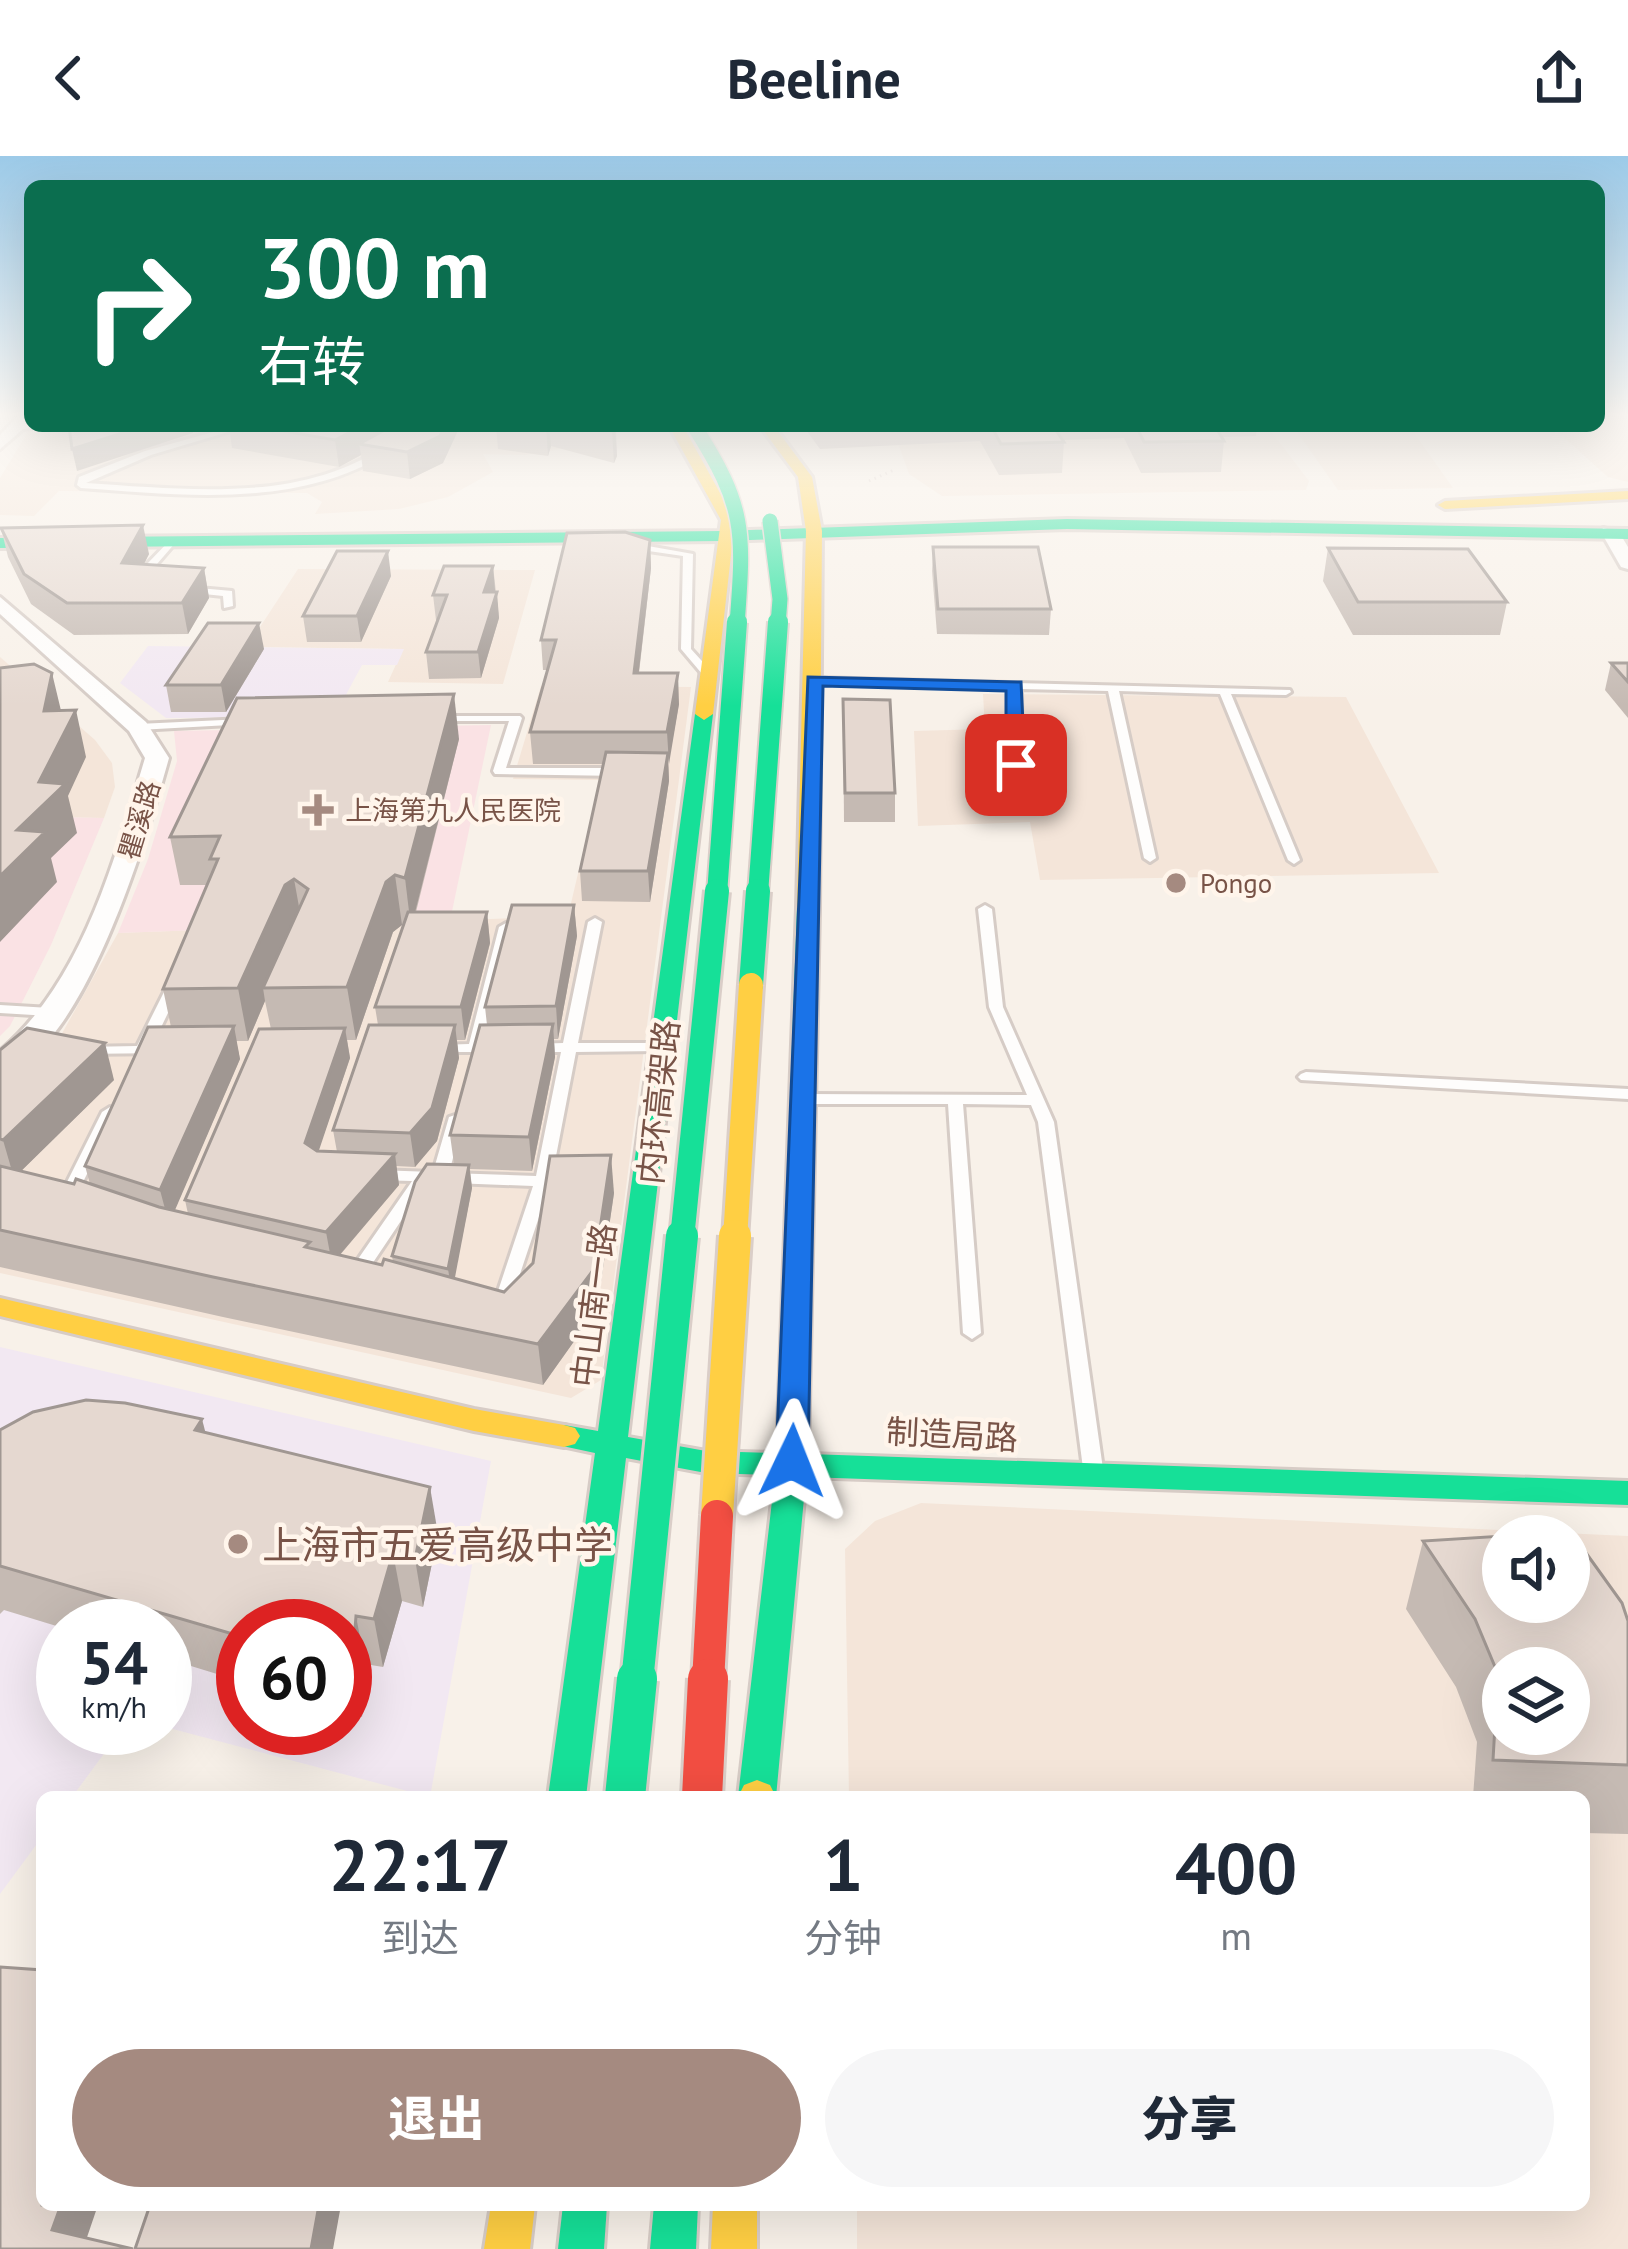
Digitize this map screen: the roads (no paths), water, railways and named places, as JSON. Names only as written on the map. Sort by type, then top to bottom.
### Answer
[{"type":"main road","points":[[717,511],[725,528]]},
{"type":"main road","name":"内环高架路","points":[[626,1791],[715,914],[743,543],[740,511]]},
{"type":"main road","points":[[702,1791],[730,1275],[780,599],[765,511]]},
{"type":"main road","points":[[758,1791],[792,1461],[814,681],[810,511]]},
{"type":"main road","points":[[0,543],[541,538],[1028,511]]},
{"type":"main road","points":[[1201,511],[1342,511]]},
{"type":"main road","points":[[1317,512],[1623,539]]},
{"type":"main road","points":[[0,522],[725,528]]},
{"type":"main road","points":[[812,524],[1066,524],[1623,539]]},
{"type":"main road","name":"中山南一路","points":[[568,1791],[613,1445],[634,1184],[661,1047],[684,773],[707,673],[725,528]]},
{"type":"main road","name":"制造局路","points":[[0,1307],[474,1420],[706,1462],[792,1461],[1094,1477],[1628,1493]]},
{"type":"main road","points":[[507,2249],[512,2211]]},
{"type":"main road","points":[[581,2249],[584,2211]]},
{"type":"main road","points":[[674,2249],[676,2211]]},
{"type":"main road","points":[[706,2249],[708,2211]]},
{"type":"main road","points":[[734,2249],[735,2211]]},
{"type":"street","points":[[0,603],[138,727]]},
{"type":"street","name":"瞿溪路","points":[[0,1066],[35,1051],[50,1012],[119,886],[158,758],[138,727]]},
{"type":"lane","points":[[541,538],[688,554],[686,650],[707,673]]},
{"type":"lane","points":[[171,542],[152,564],[158,580],[166,587],[228,593],[228,606]]},
{"type":"lane","points":[[814,681],[1286,692]]},
{"type":"lane","points":[[1015,686],[1016,804]]},
{"type":"lane","points":[[1113,688],[1150,858]]},
{"type":"lane","points":[[1224,690],[1294,860]]},
{"type":"lane","points":[[422,719],[516,718],[499,771],[629,772]]},
{"type":"lane","points":[[138,727],[256,722]]},
{"type":"lane","points":[[986,909],[996,1007],[1046,1122],[1094,1477]]},
{"type":"lane","points":[[478,1310],[499,1315],[542,1181],[595,922]]},
{"type":"lane","points":[[469,1070],[506,927]]},
{"type":"lane","points":[[131,1072],[184,967]]},
{"type":"lane","points":[[0,1009],[50,1012]]},
{"type":"lane","points":[[430,1048],[661,1047]]},
{"type":"lane","points":[[71,1051],[188,1050]]},
{"type":"lane","points":[[1306,1077],[1628,1094]]},
{"type":"lane","points":[[352,1281],[432,1177],[463,1091]]},
{"type":"lane","points":[[66,1199],[120,1093]]},
{"type":"lane","points":[[805,1099],[1037,1100]]},
{"type":"lane","points":[[955,1100],[972,1333]]},
{"type":"lane","points":[[363,1175],[583,1183]]},
{"type":"lane","points":[[44,1194],[88,1207]]},
{"type":"lane","points":[[330,1276],[373,1286]]},
{"type":"place","name":"上海第九人民医院","points":[[318,810]]},
{"type":"place","name":"Pongo","points":[[1176,883]]},
{"type":"place","name":"上海市五爱高级中学","points":[[238,1544]]}]
